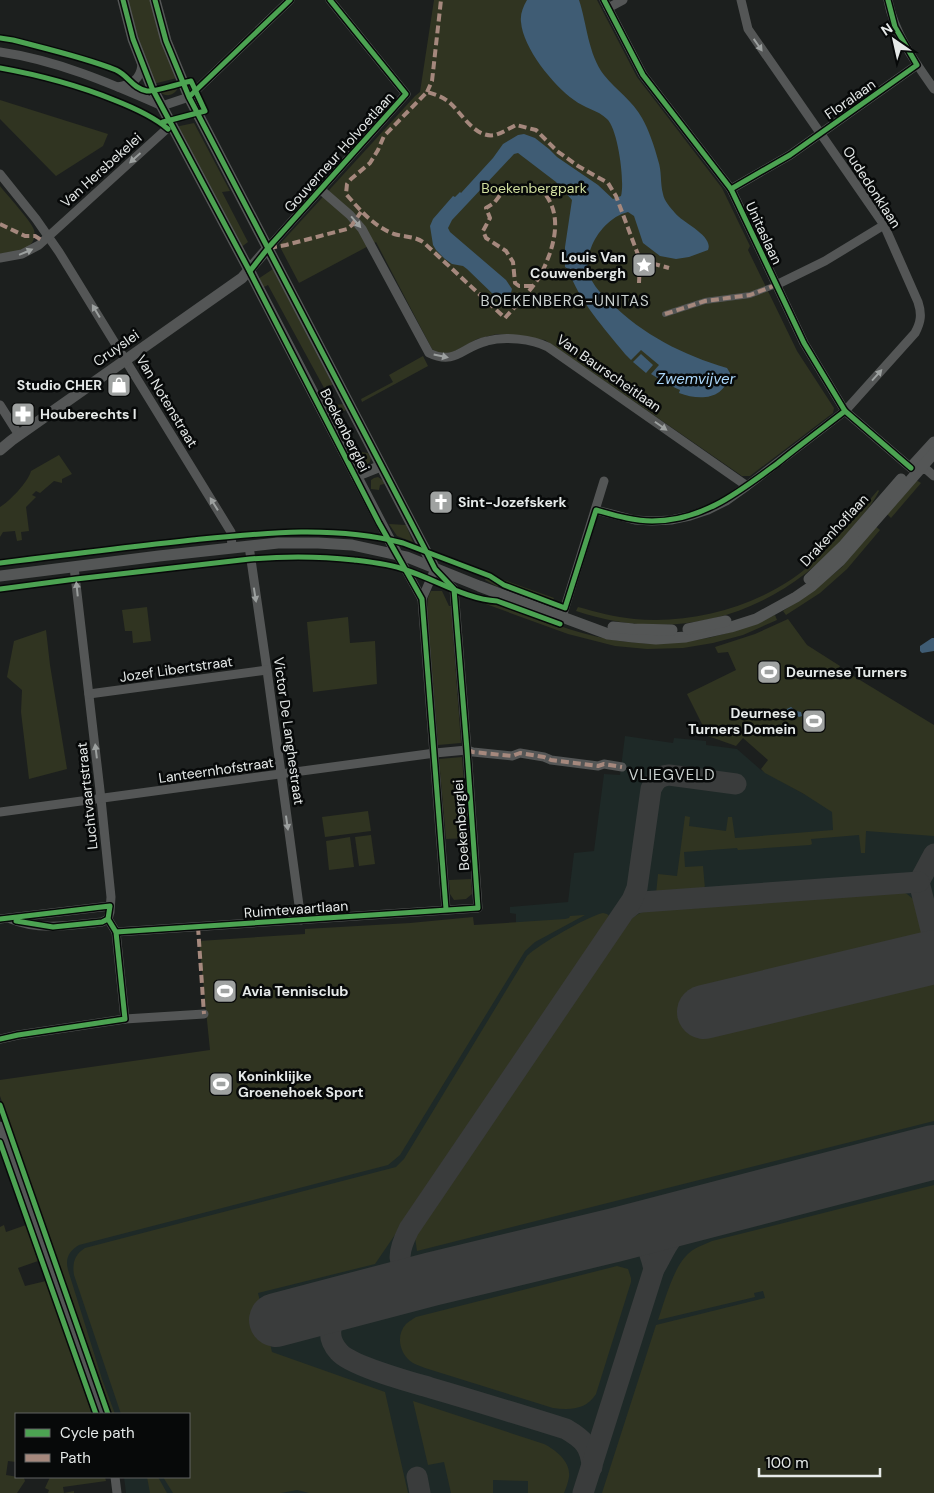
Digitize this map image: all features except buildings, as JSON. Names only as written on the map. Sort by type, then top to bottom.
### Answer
[{"type":"street","name":"Boekenberglei","points":[[123,0],[142,65],[171,125],[422,599],[446,909]]},
{"type":"street","name":"Boekenberglei","points":[[155,0],[166,40],[189,97],[436,569],[454,589],[478,908]]},
{"type":"street","points":[[0,52],[64,67],[162,106],[189,97],[290,0]]},
{"type":"street","name":"Gouverneur Holvoetlaan","points":[[268,248],[406,94],[330,0]]},
{"type":"street","points":[[606,4],[623,0]]},
{"type":"street","name":"Oudedonklaan","points":[[596,510],[635,520],[671,520],[708,510],[726,501],[845,411],[915,333],[920,321],[921,315],[918,302],[884,225],[748,29],[741,0]]},
{"type":"street","points":[[888,0],[895,27],[934,90]]},
{"type":"street","name":"Unitaslaan","points":[[606,4],[643,75],[731,189],[804,343],[845,411],[915,469],[926,469],[934,476]]},
{"type":"street","points":[[118,87],[132,83],[137,79],[142,65]]},
{"type":"street","name":"Floralaan","points":[[731,189],[790,155],[917,65]]},
{"type":"street","name":"Van Hersbekelei","points":[[0,258],[28,252],[49,236],[171,125]]},
{"type":"street","name":"Van Notenstraat","points":[[0,174],[49,236],[126,360],[231,532],[232,548]]},
{"type":"street","name":"Van Baurscheitlaan","points":[[320,189],[350,215],[362,229],[429,353],[449,358],[487,341],[529,340],[548,346],[746,486]]},
{"type":"street","points":[[665,314],[705,301],[750,295],[776,285],[825,261],[884,225]]},
{"type":"street","points":[[250,271],[268,248]]},
{"type":"street","name":"Cruyslei","points":[[0,450],[250,271]]},
{"type":"street","points":[[0,406],[19,435]]},
{"type":"street","name":"Drakenhoflaan","points":[[915,469],[934,442]]},
{"type":"street","name":"Drakenhoflaan","points":[[0,576],[248,546],[318,543],[352,545],[397,554],[562,617],[609,626],[659,631],[685,630],[729,620],[755,611],[808,580],[827,563],[915,469],[934,453]]},
{"type":"street","points":[[356,476],[381,466]]},
{"type":"street","points":[[562,617],[604,481]]},
{"type":"street","name":"Victor De Langhestraat","points":[[248,546],[301,920]]},
{"type":"street","name":"Luchtvaartstraat","points":[[74,567],[102,799],[111,897],[108,919]]},
{"type":"street","name":"Boekenberglei","points":[[422,599],[436,569]]},
{"type":"street","name":"Jozef Libertstraat","points":[[89,694],[267,670]]},
{"type":"street","name":"Lanteernhofstraat","points":[[0,812],[467,750],[512,756],[520,753],[544,756],[551,760],[622,767]]},
{"type":"street","points":[[4,919],[110,906]]},
{"type":"street","name":"Ruimtevaartlaan","points":[[116,932],[478,908]]},
{"type":"street","points":[[4,919],[53,926],[102,922],[108,919],[116,932],[125,1019]]},
{"type":"street","points":[[0,1039],[125,1019],[204,1014]]},
{"type":"street","points":[[0,1126],[103,1413]]},
{"type":"street","points":[[115,1478],[117,1493]]},
{"type":"shaded area","points":[[625,736],[673,743],[674,738],[706,741],[706,745],[737,749],[761,770],[804,794],[934,830],[934,1493],[126,1493],[124,1478],[190,1478],[190,1413],[112,1413],[59,1247],[441,1088],[538,922],[516,923],[516,914],[510,913],[510,907],[568,902],[574,853],[594,851],[604,774],[620,775]]},
{"type":"green space","points":[[126,0],[153,0],[177,78],[153,84]]},
{"type":"green space","name":"Boekenbergpark","points":[[434,0],[597,0],[637,77],[722,188],[750,246],[748,250],[797,351],[834,408],[833,413],[750,476],[742,476],[545,340],[497,334],[477,339],[448,355],[437,353],[432,349],[376,242],[299,283],[279,245],[420,92]]},
{"type":"green space","points":[[179,86],[170,95],[164,95],[158,91]]},
{"type":"green space","points":[[0,100],[108,134],[103,146],[56,176],[0,119]]},
{"type":"green space","points":[[194,123],[230,191],[222,192],[248,242],[240,248],[175,127]]},
{"type":"green space","points":[[0,186],[29,221],[35,235],[29,246],[24,249],[0,254]]},
{"type":"green space","points":[[273,269],[333,385],[326,386],[336,405],[343,404],[346,410],[331,418],[327,410],[335,408],[268,285],[262,288],[258,279]]},
{"type":"green space","points":[[423,356],[428,366],[362,402],[361,399],[393,382],[389,375]]},
{"type":"green space","points":[[361,452],[368,453],[371,457],[370,462],[365,466],[357,466],[352,457],[360,456]]},
{"type":"green space","points":[[59,455],[72,474],[62,479],[62,483],[54,481],[40,493],[36,491],[32,495],[36,497],[26,507],[29,531],[21,532],[22,540],[17,541],[15,531],[3,532],[0,537],[0,507],[18,491],[31,471]]},
{"type":"green space","points":[[378,477],[384,481],[384,484],[380,485],[379,490],[371,489],[371,480]]},
{"type":"green space","points":[[916,480],[921,483],[891,518],[887,514]]},
{"type":"green space","points":[[878,490],[876,497],[864,514],[818,563],[788,586],[756,603],[722,616],[687,623],[651,625],[614,621],[576,611],[578,607],[613,616],[659,620],[709,614],[757,598],[780,587],[820,556]]},
{"type":"green space","points":[[389,524],[406,525],[413,542],[397,536]]},
{"type":"green space","points":[[875,526],[880,530],[847,569],[820,593],[786,615],[783,611],[817,588],[842,567]]},
{"type":"green space","points":[[487,574],[554,598],[552,603],[499,584],[498,587],[485,580]]},
{"type":"green space","points":[[431,591],[442,591],[449,606],[451,606],[461,743],[438,745],[427,608]]},
{"type":"green space","points":[[472,597],[496,602],[579,632],[629,642],[672,643],[693,640],[735,631],[775,615],[777,620],[743,635],[713,643],[683,648],[647,649],[615,646],[568,634],[472,599]]},
{"type":"green space","points":[[147,607],[151,641],[133,643],[132,631],[125,631],[122,610]]},
{"type":"green space","points":[[348,617],[350,643],[375,641],[377,684],[313,692],[307,622]]},
{"type":"green space","name":"Deurnese Turners Domein","points":[[788,619],[807,645],[840,666],[839,668],[934,725],[934,836],[866,831],[865,853],[861,853],[859,835],[811,839],[812,844],[810,845],[684,852],[685,867],[703,866],[705,889],[656,894],[658,874],[677,876],[685,816],[690,817],[689,826],[726,831],[728,817],[732,817],[735,838],[833,830],[832,812],[765,773],[761,769],[768,760],[743,738],[736,746],[708,736],[687,694],[736,670],[728,652],[718,653],[715,647],[755,634]]},
{"type":"green space","points":[[46,630],[67,769],[29,779],[21,712],[22,690],[7,677],[14,641]]},
{"type":"green space","points":[[462,757],[468,838],[446,839],[439,759]]},
{"type":"green space","points":[[368,811],[371,831],[325,837],[322,817]]},
{"type":"green space","points":[[371,835],[375,864],[359,866],[355,837]]},
{"type":"green space","points":[[350,837],[354,867],[329,870],[326,841]]},
{"type":"green space","points":[[471,879],[472,894],[466,899],[454,900],[450,894],[449,880]]},
{"type":"green space","points":[[899,890],[913,899],[934,980],[934,1121],[417,1251],[415,1237],[417,1231],[634,916],[653,910]]},
{"type":"green space","points":[[607,914],[609,916],[608,923],[375,1264],[258,1293],[272,1352],[385,1392],[408,1493],[309,1493],[297,1490],[281,1493],[173,1493],[164,1478],[190,1478],[190,1413],[121,1413],[74,1275],[73,1267],[79,1253],[85,1248],[396,1167],[404,1159],[527,956],[564,931],[596,915]]},
{"type":"green space","name":"Koninklijke Groenehoek Sport","points":[[585,915],[535,942],[525,951],[400,1155],[388,1165],[79,1245],[73,1250],[69,1255],[67,1266],[102,1379],[115,1413],[112,1413],[0,1096],[0,1080],[210,1050],[199,941],[305,934],[305,929],[473,917],[474,925],[565,919],[570,916]]},
{"type":"green space","points":[[934,1185],[934,1493],[602,1493],[656,1325],[765,1298],[763,1291],[754,1293],[755,1297],[658,1320],[673,1277],[681,1262],[689,1253],[712,1241]]},
{"type":"green space","points":[[4,1225],[6,1232],[26,1225],[38,1261],[18,1268],[25,1286],[46,1281],[92,1413],[15,1413],[15,1462],[8,1461],[6,1475],[24,1478],[25,1481],[17,1493],[0,1493],[0,1227]]},
{"type":"green space","points":[[617,1266],[628,1269],[631,1282],[596,1394],[587,1403],[577,1408],[553,1408],[425,1368],[409,1360],[402,1350],[400,1340],[403,1329],[407,1323],[416,1317]]},
{"type":"green space","points":[[413,1401],[549,1447],[562,1457],[568,1466],[569,1477],[564,1493],[528,1493],[528,1481],[493,1480],[493,1493],[451,1493],[444,1462],[428,1465]]},
{"type":"green space","points":[[50,1478],[105,1478],[106,1481],[63,1487],[64,1493],[48,1493],[49,1490],[45,1488]]},
{"type":"green space","points":[[147,1478],[159,1478],[167,1493],[150,1493]]},
{"type":"water","name":"Zwemvijver","points":[[527,0],[579,0],[594,58],[604,75],[634,106],[647,127],[659,164],[665,199],[679,217],[697,230],[709,245],[708,250],[689,257],[676,259],[660,256],[643,243],[634,216],[628,212],[610,221],[597,236],[589,255],[587,267],[590,277],[606,298],[623,314],[650,334],[679,350],[727,368],[730,373],[727,382],[723,389],[717,393],[710,396],[695,397],[679,393],[680,390],[651,374],[659,365],[641,350],[631,360],[625,354],[585,303],[568,269],[565,267],[565,247],[572,200],[556,182],[518,153],[514,154],[452,220],[448,228],[450,232],[506,280],[512,289],[511,293],[503,299],[498,299],[467,269],[463,266],[452,264],[433,245],[430,226],[433,219],[453,196],[455,197],[461,193],[493,158],[503,144],[518,135],[524,134],[535,138],[557,157],[598,185],[613,199],[621,196],[620,156],[611,125],[603,116],[578,103],[566,93],[540,65],[527,43],[521,22],[523,8]]},
{"type":"water","points":[[641,354],[653,365],[646,373],[633,362]]},
{"type":"water","points":[[934,638],[934,651],[922,653],[920,646]]},
{"type":"water","points":[[791,707],[801,712],[802,716],[799,717],[795,714],[787,715],[787,709]]},
{"type":"taxiway","points":[[432,1279],[419,1281],[405,1270],[400,1258],[400,1251],[405,1237],[632,900],[637,888],[651,789],[654,783],[660,777],[669,775],[736,784]]},
{"type":"taxiway","points":[[934,854],[919,882],[934,942]]},
{"type":"taxiway","points":[[626,910],[635,903],[642,902],[919,882]]},
{"type":"taxiway","points":[[583,1493],[654,1269],[676,1233],[712,1209]]},
{"type":"taxiway","points":[[615,1235],[632,1237],[643,1242],[649,1252],[654,1269]]},
{"type":"taxiway","points":[[351,1301],[335,1318],[331,1331],[334,1345],[346,1357],[356,1363],[396,1378],[566,1429],[577,1436],[588,1448],[592,1467]]},
{"type":"taxiway","points":[[417,1477],[420,1493]]},
{"type":"runway","points":[[704,1012],[934,957]]},
{"type":"runway","points":[[276,1320],[432,1279],[615,1235],[934,1152]]},
{"type":"marked path","points":[[427,92],[432,81],[441,0]]},
{"type":"marked path","points":[[532,286],[519,286],[515,283],[513,262],[506,251],[486,238],[483,231],[490,218],[486,208],[494,203],[505,189],[527,187],[539,189],[547,197],[553,209],[555,228],[552,247],[538,280],[505,318],[423,242],[386,231],[367,217],[346,194],[347,184],[370,163],[384,136],[427,92],[447,100],[469,124],[481,133],[495,135],[516,125],[536,130],[557,151],[578,166],[608,183],[616,196],[640,260],[669,268]]},
{"type":"marked path","points":[[269,248],[347,229],[361,212]]},
{"type":"marked path","points":[[0,224],[25,236],[35,236],[43,241]]},
{"type":"marked path","points":[[639,283],[640,260]]},
{"type":"marked path","points":[[665,314],[705,301],[750,295],[776,285]]},
{"type":"marked path","points":[[467,750],[512,756],[520,753],[551,760],[622,767]]},
{"type":"marked path","points":[[198,927],[204,1014]]},
{"type":"cycle path","points":[[123,0],[133,39],[152,88],[248,268],[379,523],[422,599],[446,909]]},
{"type":"cycle path","points":[[116,932],[478,908],[454,589],[435,569],[189,97],[166,41],[155,0]]},
{"type":"cycle path","points":[[191,95],[290,0]]},
{"type":"cycle path","points":[[250,271],[268,248],[406,94],[330,0]]},
{"type":"cycle path","points":[[604,0],[643,75],[731,189],[804,343],[845,411],[911,468]]},
{"type":"cycle path","points":[[731,189],[790,155],[917,65],[895,27],[888,0]]},
{"type":"cycle path","points":[[0,38],[52,50],[103,65],[116,70],[138,87],[147,91],[191,81],[205,111],[163,122]]},
{"type":"cycle path","points":[[0,68],[58,81],[100,95],[142,112],[168,129]]},
{"type":"cycle path","points":[[0,563],[245,535],[298,532],[350,534],[377,537],[403,543],[490,576],[504,585],[565,608],[596,510],[645,521],[670,520],[704,510],[749,484],[845,411]]},
{"type":"cycle path","points":[[0,589],[250,559],[328,558],[374,562],[400,568],[474,597],[497,601],[560,624]]},
{"type":"cycle path","points":[[0,919],[110,906],[108,919],[116,932],[125,1019],[0,1039]]},
{"type":"cycle path","points":[[16,921],[53,927],[102,922],[108,919]]},
{"type":"cycle path","points":[[0,1105],[108,1413]]},
{"type":"cycle path","points":[[0,1142],[96,1413]]},
{"type":"place","name":"Louis Van Couwenbergh","points":[[644,265]]},
{"type":"place","name":"Studio CHER","points":[[119,385]]},
{"type":"place","name":"Houberechts I","points":[[23,414]]},
{"type":"place","name":"Sint-Jozefskerk","points":[[441,502]]},
{"type":"place","name":"Deurnese Turners","points":[[769,672]]},
{"type":"place","name":"Deurnese Turners Domein","points":[[814,721]]},
{"type":"place","name":"Avia Tennisclub","points":[[225,991]]},
{"type":"place","name":"Koninklijke Groenehoek Sport","points":[[221,1084]]},
{"type":"district","name":"BOEKENBERG-UNITAS","points":[[565,301]]},
{"type":"district","name":"VLIEGVELD","points":[[672,775]]}]
